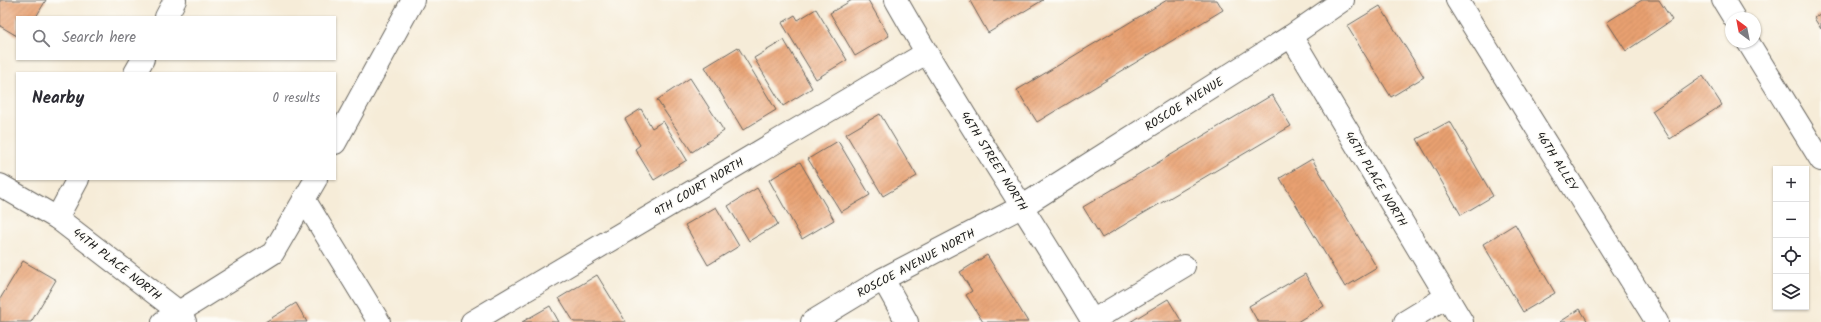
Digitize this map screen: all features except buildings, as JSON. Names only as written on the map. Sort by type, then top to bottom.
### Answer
[{"type":"street","points":[[167,16],[175,0]]},
{"type":"street","points":[[336,141],[414,0]]},
{"type":"street","name":"46TH STREET NORTH","points":[[896,0],[926,53],[1023,206],[1092,322]]},
{"type":"street","name":"ROSCOE AVENUE","points":[[1023,206],[1291,36],[1344,0]]},
{"type":"street","name":"46TH ALLEY","points":[[1457,0],[1657,322]]},
{"type":"street","points":[[1722,0],[1730,12]]},
{"type":"street","name":"46TH PLACE NORTH","points":[[1291,36],[1462,322]]},
{"type":"street","points":[[1752,48],[1821,160]]},
{"type":"street","name":"9TH COURT NORTH","points":[[472,322],[926,53]]},
{"type":"street","points":[[136,72],[142,60]]},
{"type":"street","points":[[57,218],[77,180]]},
{"type":"street","points":[[315,180],[304,200],[379,322]]},
{"type":"street","name":"44TH PLACE NORTH","points":[[0,185],[57,218],[176,319],[273,253],[304,200]]},
{"type":"street","name":"ROSCOE AVENUE NORTH","points":[[812,322],[883,278],[1023,206]]},
{"type":"street","points":[[1092,322],[1184,266]]},
{"type":"street","points":[[883,278],[907,322]]},
{"type":"street","points":[[1405,322],[1446,297]]}]
